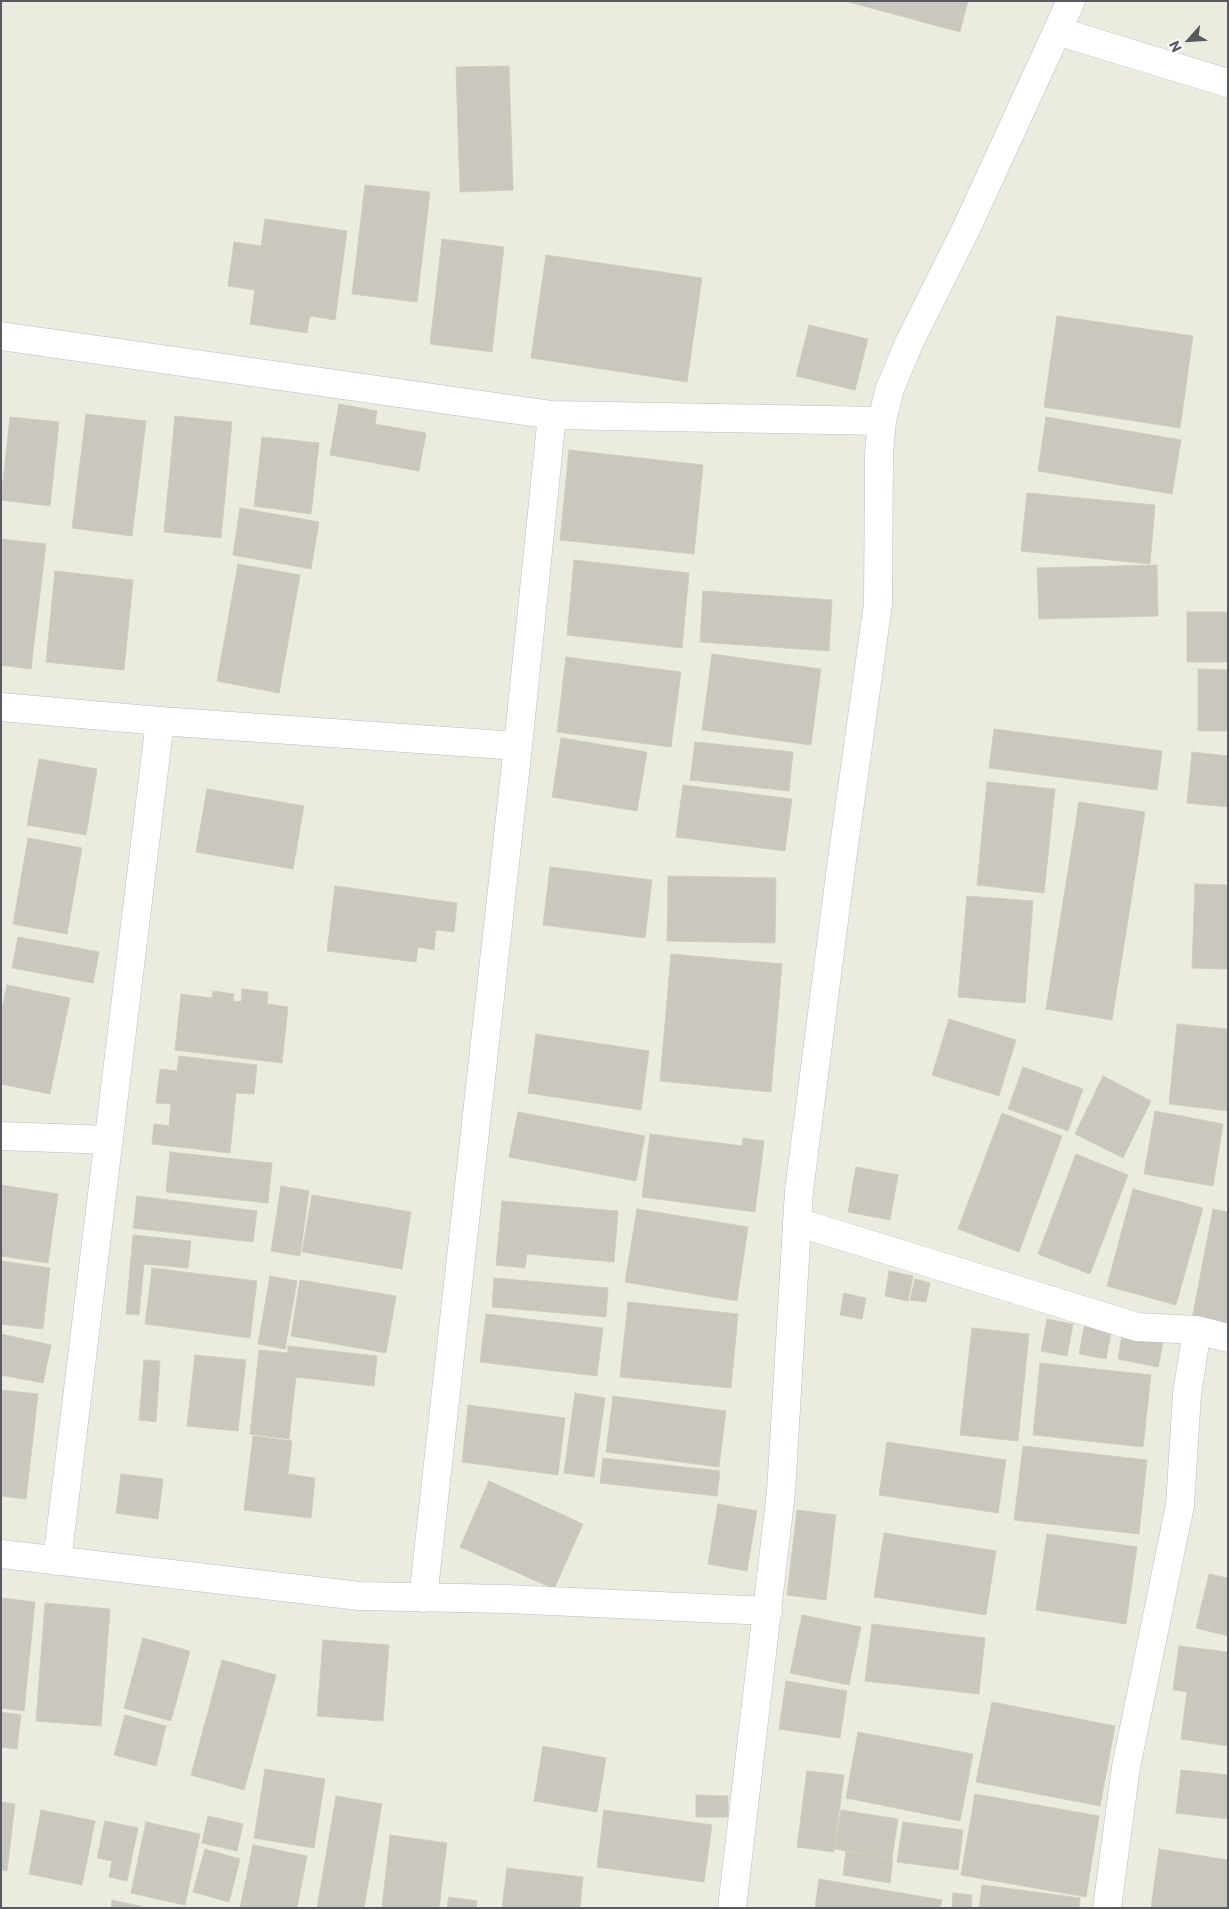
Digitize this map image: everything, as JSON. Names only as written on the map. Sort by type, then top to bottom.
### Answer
[{"type":"street","points":[[732,1908],[782,1492],[798,1191],[840,867],[878,604],[879,454],[882,421],[889,391],[909,343],[967,227],[1071,1]]},
{"type":"street","points":[[1057,31],[1228,83]]},
{"type":"street","points":[[1,336],[552,415],[882,421]]},
{"type":"street","points":[[423,1598],[518,746],[552,415]]},
{"type":"street","points":[[1,707],[160,721],[518,746]]},
{"type":"street","points":[[56,1561],[160,721]]},
{"type":"street","points":[[1,1136],[109,1140]]},
{"type":"street","points":[[796,1222],[1137,1327],[1197,1330],[1228,1338]]},
{"type":"street","points":[[1107,1908],[1126,1768],[1180,1505],[1187,1394],[1197,1330]]},
{"type":"street","points":[[1,1554],[358,1596],[507,1599],[768,1610]]},
{"type":"building","points":[[845,1],[968,1],[960,32]]},
{"type":"building","points":[[509,66],[513,190],[460,192],[456,67]]},
{"type":"building","points":[[365,185],[430,192],[417,302],[352,294]]},
{"type":"building","points":[[265,219],[347,231],[335,320],[310,316],[307,333],[250,324],[255,290],[228,286],[234,242],[261,246]]},
{"type":"building","points":[[442,239],[504,247],[492,352],[430,344]]},
{"type":"building","points":[[546,255],[702,278],[687,382],[531,358]]},
{"type":"building","points":[[1057,316],[1193,336],[1180,428],[1044,407]]},
{"type":"building","points":[[809,325],[868,339],[855,390],[796,376]]},
{"type":"building","points":[[339,404],[377,411],[375,424],[426,433],[419,471],[330,455]]},
{"type":"building","points":[[86,414],[146,421],[132,536],[72,528]]},
{"type":"building","points":[[175,416],[232,422],[221,538],[164,532]]},
{"type":"building","points":[[10,417],[59,422],[50,506],[1,500]]},
{"type":"building","points":[[1046,417],[1181,440],[1172,494],[1038,471]]},
{"type":"building","points":[[262,437],[319,443],[311,514],[254,506]]},
{"type":"building","points":[[569,450],[703,465],[694,554],[560,540]]},
{"type":"building","points":[[1027,493],[1155,505],[1150,564],[1021,551]]},
{"type":"building","points":[[240,508],[319,522],[311,569],[233,555]]},
{"type":"building","points":[[1,539],[46,544],[31,669],[1,665]]},
{"type":"building","points":[[574,560],[689,573],[682,648],[567,635]]},
{"type":"building","points":[[238,564],[300,575],[279,693],[217,681]]},
{"type":"building","points":[[1157,565],[1158,616],[1039,619],[1037,568]]},
{"type":"building","points":[[55,571],[133,580],[124,670],[46,662]]},
{"type":"building","points":[[703,591],[832,600],[829,651],[700,642]]},
{"type":"building","points":[[1187,612],[1228,612],[1228,662],[1187,662]]},
{"type":"building","points":[[712,654],[821,669],[811,745],[702,730]]},
{"type":"building","points":[[566,657],[681,672],[671,747],[557,732]]},
{"type":"building","points":[[1198,669],[1228,670],[1228,731],[1198,731]]},
{"type":"building","points":[[994,729],[1162,751],[1157,790],[989,768]]},
{"type":"building","points":[[561,738],[647,752],[637,811],[552,797]]},
{"type":"building","points":[[695,742],[793,752],[789,791],[690,780]]},
{"type":"building","points":[[1192,752],[1228,756],[1228,807],[1187,803]]},
{"type":"building","points":[[39,759],[97,769],[86,835],[27,825]]},
{"type":"building","points":[[987,782],[1055,789],[1044,893],[977,885]]},
{"type":"building","points":[[683,785],[792,799],[785,851],[676,837]]},
{"type":"building","points":[[207,789],[304,806],[293,869],[196,852]]},
{"type":"building","points":[[1079,802],[1145,812],[1112,1020],[1046,1009]]},
{"type":"building","points":[[28,838],[82,848],[67,934],[13,924]]},
{"type":"building","points":[[550,867],[652,880],[645,938],[543,925]]},
{"type":"building","points":[[668,876],[776,878],[775,943],[667,941]]},
{"type":"building","points":[[1195,884],[1228,885],[1228,969],[1192,968]]},
{"type":"building","points":[[335,886],[457,903],[454,932],[436,930],[434,950],[418,947],[416,962],[327,951]]},
{"type":"building","points":[[967,896],[1033,901],[1025,1003],[958,997]]},
{"type":"building","points":[[18,937],[99,952],[93,983],[12,968]]},
{"type":"building","points":[[671,954],[782,964],[771,1092],[660,1081]]},
{"type":"building","points":[[7,985],[70,998],[50,1094],[1,1084],[1,1013]]},
{"type":"building","points":[[242,989],[268,992],[267,1004],[288,1007],[282,1063],[175,1050],[181,994],[212,998],[213,991],[234,994],[233,1001],[241,1002]]},
{"type":"building","points":[[949,1019],[1016,1040],[999,1096],[932,1075]]},
{"type":"building","points":[[1177,1024],[1228,1029],[1228,1111],[1169,1104]]},
{"type":"building","points":[[536,1034],[649,1051],[641,1110],[528,1093]]},
{"type":"building","points":[[179,1056],[257,1065],[254,1094],[236,1093],[230,1153],[152,1144],[154,1124],[169,1126],[171,1104],[156,1103],[160,1069],[177,1071]]},
{"type":"building","points":[[1023,1067],[1083,1089],[1068,1131],[1008,1109]]},
{"type":"building","points":[[1103,1076],[1151,1101],[1123,1158],[1075,1134]]},
{"type":"building","points":[[1155,1111],[1223,1124],[1213,1186],[1144,1174]]},
{"type":"building","points":[[518,1112],[645,1136],[636,1181],[509,1157]]},
{"type":"building","points":[[1002,1113],[1062,1136],[1019,1252],[958,1229]]},
{"type":"building","points":[[650,1134],[742,1146],[743,1138],[764,1141],[755,1212],[642,1197]]},
{"type":"building","points":[[170,1152],[272,1163],[268,1203],[166,1192]]},
{"type":"building","points":[[1076,1154],[1128,1175],[1090,1274],[1038,1254]]},
{"type":"building","points":[[856,1167],[898,1175],[890,1220],[848,1212]]},
{"type":"building","points":[[1,1185],[58,1194],[48,1263],[1,1256]]},
{"type":"building","points":[[281,1186],[309,1191],[300,1256],[271,1251]]},
{"type":"building","points":[[1133,1189],[1203,1208],[1176,1305],[1107,1286]]},
{"type":"building","points":[[312,1195],[411,1212],[402,1269],[302,1252]]},
{"type":"building","points":[[137,1196],[257,1211],[253,1242],[133,1228]]},
{"type":"building","points":[[502,1201],[618,1211],[614,1262],[527,1254],[525,1268],[496,1265]]},
{"type":"building","points":[[637,1209],[748,1227],[737,1301],[625,1282]]},
{"type":"building","points":[[1213,1209],[1228,1212],[1228,1315],[1226,1326],[1192,1319]]},
{"type":"building","points":[[133,1235],[191,1241],[188,1268],[144,1264],[139,1315],[126,1314]]},
{"type":"building","points":[[1,1261],[50,1268],[43,1329],[1,1324]]},
{"type":"building","points":[[152,1268],[257,1281],[250,1338],[145,1324]]},
{"type":"building","points":[[889,1271],[913,1276],[908,1301],[885,1296]]},
{"type":"building","points":[[270,1276],[297,1281],[285,1349],[258,1344]]},
{"type":"building","points":[[494,1278],[608,1288],[606,1317],[492,1307]]},
{"type":"building","points":[[915,1279],[930,1283],[926,1302],[910,1300]]},
{"type":"building","points":[[300,1280],[396,1296],[386,1353],[291,1336]]},
{"type":"building","points":[[844,1293],[866,1298],[862,1319],[840,1315]]},
{"type":"building","points":[[628,1302],[738,1314],[731,1388],[620,1377]]},
{"type":"building","points":[[486,1314],[603,1328],[597,1376],[480,1362]]},
{"type":"building","points":[[1047,1319],[1073,1324],[1067,1356],[1041,1351]]},
{"type":"building","points":[[1085,1323],[1112,1328],[1106,1359],[1079,1354]]},
{"type":"building","points":[[972,1328],[1029,1334],[1018,1441],[960,1435]]},
{"type":"building","points":[[1,1334],[51,1345],[43,1383],[1,1375]]},
{"type":"building","points":[[1122,1335],[1163,1343],[1158,1367],[1118,1359]]},
{"type":"building","points":[[288,1346],[377,1356],[374,1386],[296,1377],[289,1439],[250,1434],[259,1350],[288,1353]]},
{"type":"building","points":[[195,1355],[246,1360],[238,1431],[187,1426]]},
{"type":"building","points":[[144,1360],[160,1361],[156,1422],[139,1420]]},
{"type":"building","points":[[1040,1363],[1151,1375],[1143,1447],[1033,1435]]},
{"type":"building","points":[[1,1390],[38,1394],[26,1499],[1,1496]]},
{"type":"building","points":[[575,1393],[605,1398],[594,1477],[564,1473]]},
{"type":"building","points":[[613,1396],[726,1411],[719,1467],[606,1452]]},
{"type":"building","points":[[468,1405],[565,1418],[558,1475],[462,1462]]},
{"type":"building","points":[[253,1436],[292,1441],[288,1474],[315,1478],[311,1518],[244,1510]]},
{"type":"building","points":[[887,1442],[1006,1460],[998,1513],[879,1495]]},
{"type":"building","points":[[1023,1446],[1147,1460],[1139,1534],[1014,1520]]},
{"type":"building","points":[[603,1458],[720,1471],[717,1496],[600,1483]]},
{"type":"building","points":[[121,1474],[163,1479],[158,1519],[116,1513]]},
{"type":"building","points":[[489,1481],[583,1524],[554,1589],[460,1547]]},
{"type":"building","points":[[718,1504],[757,1511],[747,1571],[708,1564]]},
{"type":"building","points":[[797,1510],[836,1515],[826,1600],[787,1595]]},
{"type":"building","points":[[884,1533],[996,1551],[986,1615],[874,1597]]},
{"type":"building","points":[[1047,1534],[1137,1547],[1126,1624],[1036,1610]]},
{"type":"building","points":[[1209,1574],[1228,1578],[1228,1636],[1196,1628]]},
{"type":"building","points":[[1,1598],[35,1602],[24,1711],[1,1708]]},
{"type":"building","points":[[45,1603],[110,1609],[101,1726],[36,1721]]},
{"type":"building","points":[[802,1615],[861,1627],[849,1685],[790,1673]]},
{"type":"building","points":[[872,1624],[985,1638],[979,1694],[865,1681]]},
{"type":"building","points":[[143,1638],[190,1651],[171,1721],[124,1708]]},
{"type":"building","points":[[323,1640],[389,1645],[383,1721],[317,1716]]},
{"type":"building","points":[[1179,1646],[1228,1652],[1228,1746],[1181,1739],[1187,1692],[1173,1690]]},
{"type":"building","points":[[222,1660],[276,1675],[244,1790],[191,1775]]},
{"type":"building","points":[[786,1681],[847,1691],[840,1738],[779,1729]]},
{"type":"building","points":[[992,1702],[1115,1726],[1100,1806],[976,1782]]},
{"type":"building","points":[[1,1712],[21,1715],[17,1749],[1,1747]]},
{"type":"building","points":[[125,1715],[166,1726],[156,1766],[114,1755]]},
{"type":"building","points":[[858,1732],[973,1754],[960,1821],[846,1798]]},
{"type":"building","points":[[543,1746],[606,1758],[597,1812],[534,1801]]},
{"type":"building","points":[[265,1769],[325,1779],[314,1848],[254,1838]]},
{"type":"building","points":[[1181,1770],[1228,1775],[1228,1819],[1176,1813]]},
{"type":"building","points":[[807,1771],[844,1775],[834,1852],[797,1847]]},
{"type":"building","points":[[975,1794],[1099,1816],[1086,1897],[961,1875]]},
{"type":"building","points":[[696,1795],[728,1796],[728,1817],[696,1817]]},
{"type":"building","points":[[336,1796],[382,1804],[364,1908],[317,1908]]},
{"type":"building","points":[[1,1802],[15,1804],[7,1871],[1,1870]]},
{"type":"building","points":[[41,1810],[95,1821],[82,1885],[29,1874]]},
{"type":"building","points":[[604,1810],[712,1825],[704,1882],[597,1867]]},
{"type":"building","points":[[841,1810],[898,1819],[892,1858],[835,1849]]},
{"type":"building","points":[[208,1816],[243,1824],[237,1851],[202,1843]]},
{"type":"building","points":[[105,1821],[138,1828],[127,1881],[109,1877],[112,1861],[97,1858]]},
{"type":"building","points":[[146,1822],[200,1834],[185,1905],[131,1893]]},
{"type":"building","points":[[903,1822],[963,1830],[958,1870],[897,1862]]},
{"type":"building","points":[[390,1835],[447,1843],[439,1908],[382,1908]]},
{"type":"building","points":[[253,1845],[307,1856],[297,1908],[240,1908]]},
{"type":"building","points":[[205,1849],[240,1859],[229,1902],[193,1892]]},
{"type":"building","points":[[1159,1849],[1228,1860],[1228,1908],[1151,1908]]},
{"type":"building","points":[[846,1851],[893,1858],[890,1883],[843,1875]]},
{"type":"building","points":[[507,1868],[583,1877],[580,1908],[502,1908]]},
{"type":"building","points":[[819,1879],[942,1900],[940,1908],[815,1908]]},
{"type":"building","points":[[982,1885],[1080,1898],[1079,1908],[979,1908]]},
{"type":"building","points":[[953,1893],[972,1895],[971,1908],[952,1908]]},
{"type":"building","points":[[449,1897],[477,1901],[476,1908],[447,1908]]},
{"type":"building","points":[[112,1900],[148,1908],[111,1908]]}]
